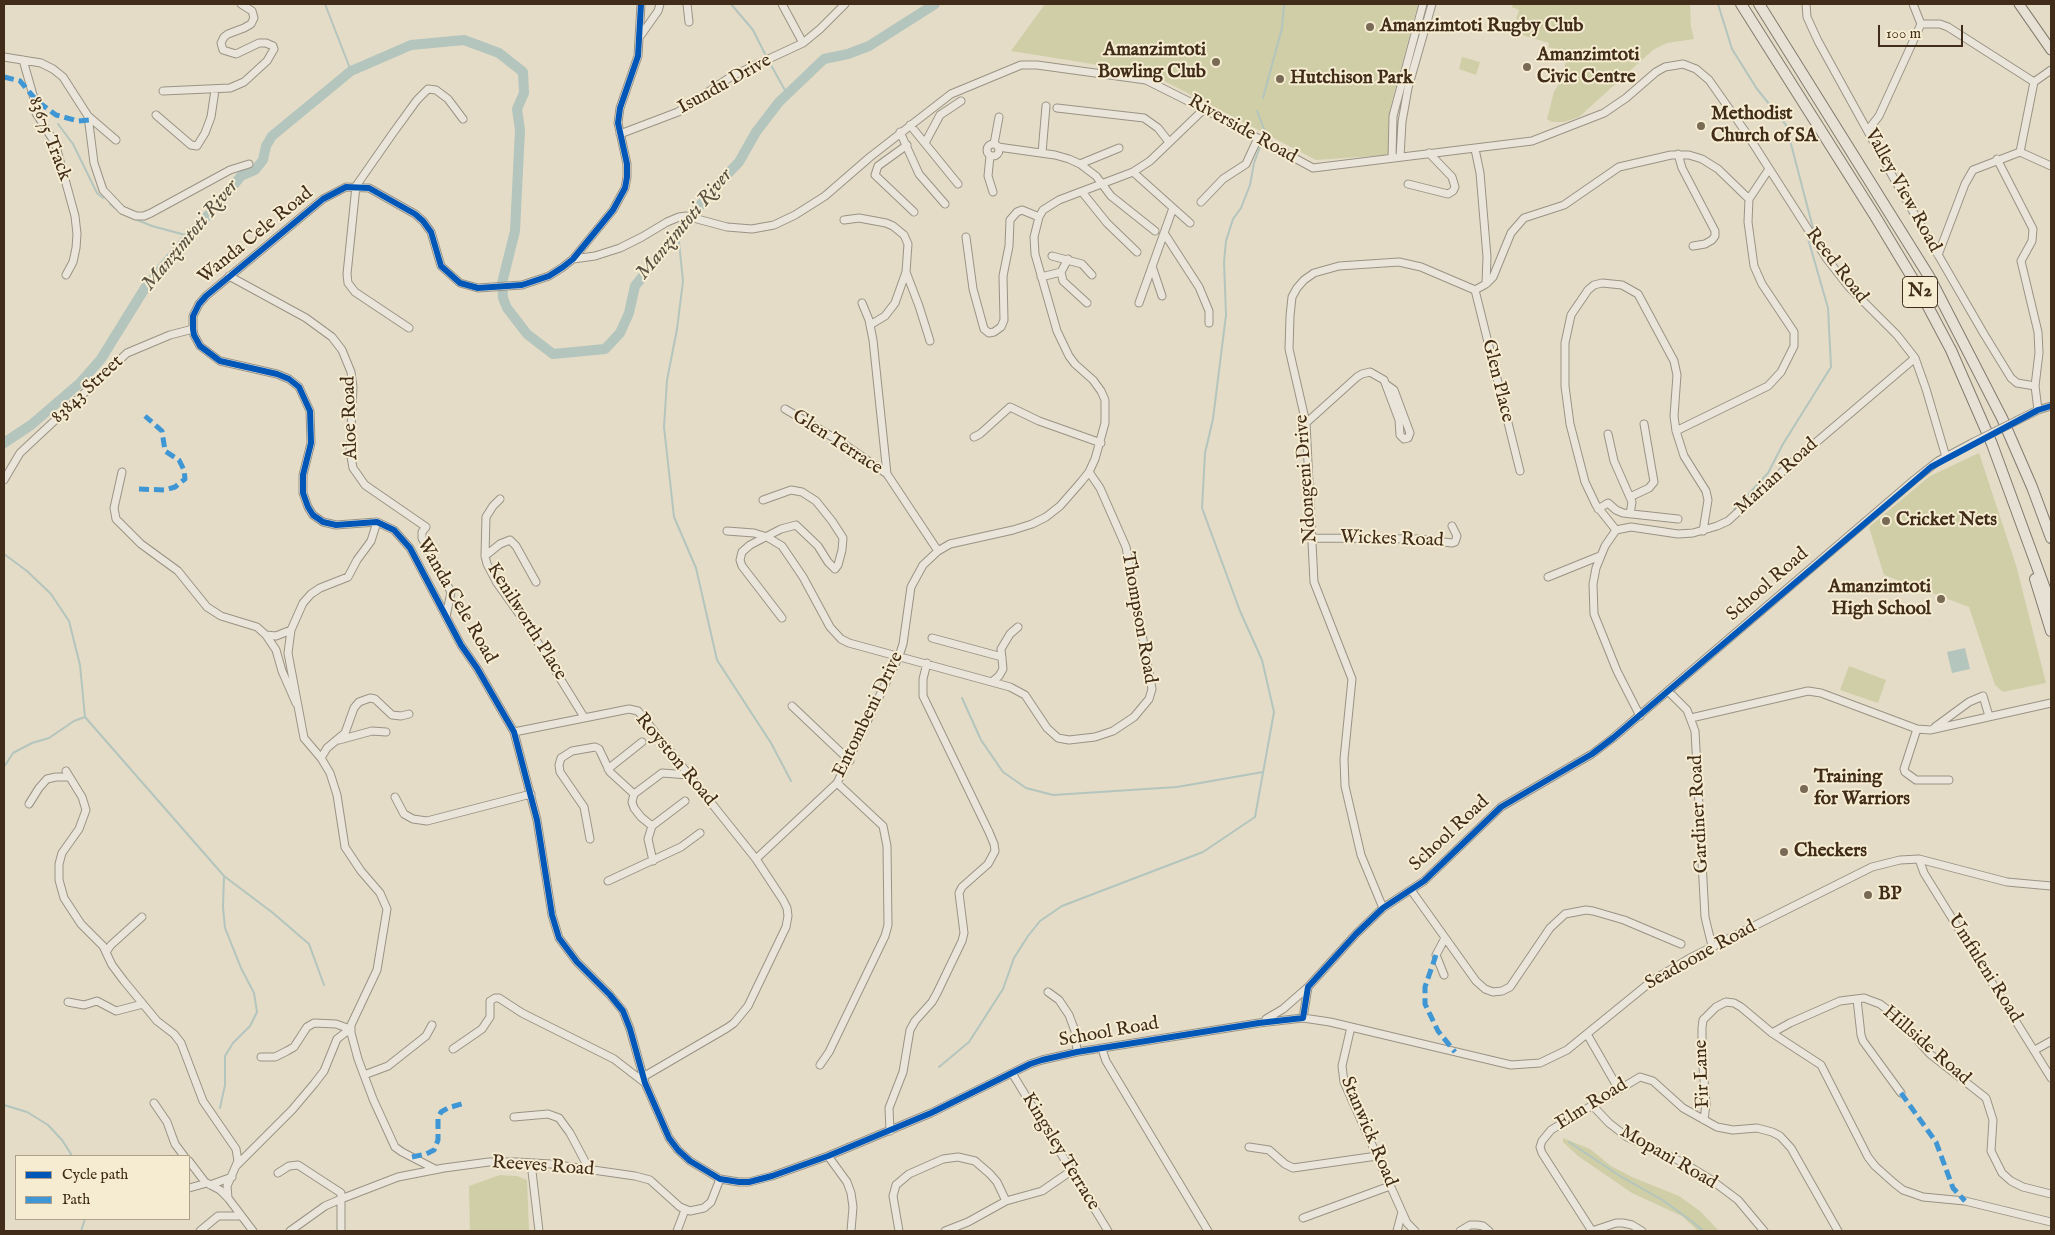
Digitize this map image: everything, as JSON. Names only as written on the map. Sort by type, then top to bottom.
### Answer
[{"type":"highway","name":"N2","points":[[1741,4],[1916,284],[1950,350],[1983,423],[2023,525],[2051,605]]},
{"type":"highway","name":"N2","points":[[1759,4],[1930,278],[2002,418],[2032,487],[2051,538]]},
{"type":"highway","points":[[2023,525],[2024,540],[2051,630]]},
{"type":"main road","points":[[2019,4],[2051,50]]},
{"type":"street","points":[[163,91],[230,88],[244,82],[267,61],[274,49],[273,46],[266,43],[259,43],[236,54],[223,50],[221,43],[224,37],[251,24],[254,18],[252,11],[241,4]]},
{"type":"street","points":[[356,186],[369,188],[415,214],[428,228],[441,266],[451,277],[460,283],[470,287],[487,288],[522,285],[549,276],[573,259],[613,210],[625,188],[627,164],[618,123],[620,108],[635,70],[640,36],[641,4]]},
{"type":"street","points":[[640,36],[658,11],[660,4]]},
{"type":"street","points":[[687,4],[689,22]]},
{"type":"street","points":[[782,4],[803,42]]},
{"type":"street","name":"Isundu Drive","points":[[620,134],[678,112],[732,76],[803,42],[820,29],[845,4]]},
{"type":"street","points":[[1392,158],[1393,116],[1423,4]]},
{"type":"street","points":[[1400,157],[1408,88],[1432,4]]},
{"type":"street","name":"Valley View Road","points":[[1806,4],[1807,17],[1818,41],[1938,256],[2011,378],[2017,383],[2035,386]]},
{"type":"street","points":[[1868,130],[1879,116],[1921,24],[1913,4]]},
{"type":"street","points":[[1921,24],[1940,24],[1948,27],[2034,82]]},
{"type":"street","points":[[4,57],[41,64],[59,73],[88,116],[116,140]]},
{"type":"street","name":"83675 Track","points":[[23,60],[36,113],[55,143],[75,216],[77,242],[73,262],[66,275]]},
{"type":"street","name":"Riverside Road","points":[[573,259],[595,256],[620,248],[666,222],[679,217],[686,216],[708,224],[752,229],[781,222],[825,196],[900,132],[951,94],[1021,65],[1037,65],[1138,77],[1204,109],[1313,168],[1475,149],[1532,140],[1604,113],[1626,98],[1648,78],[1665,67],[1674,65],[1690,66],[1709,80]]},
{"type":"street","points":[[2020,152],[2034,82],[2051,70]]},
{"type":"street","name":"Reed Road","points":[[1709,80],[1727,104],[1815,241],[1841,277],[1897,335],[1914,358],[1926,389],[1946,457]]},
{"type":"street","points":[[410,328],[355,292],[348,283],[347,274],[356,186],[417,100],[428,89],[436,90],[448,99],[463,119]]},
{"type":"street","points":[[156,115],[191,145],[197,146],[205,133],[211,117],[215,90]]},
{"type":"street","points":[[925,143],[940,116],[961,101]]},
{"type":"street","points":[[1042,153],[1046,106]]},
{"type":"street","points":[[1057,108],[1144,118],[1158,128],[1169,142]]},
{"type":"street","points":[[966,237],[973,289],[984,329],[989,333],[994,332],[1001,327],[1004,320],[1003,276],[1009,246],[1010,220],[1017,212],[1022,210],[1039,217],[1050,205],[1133,172],[1150,160],[1204,109]]},
{"type":"street","points":[[88,116],[94,163],[103,190],[122,210],[136,216],[144,216],[151,213],[230,170],[249,164]]},
{"type":"street","points":[[993,192],[988,176],[990,156],[998,154],[996,146],[999,117]]},
{"type":"street","points":[[910,125],[958,184]]},
{"type":"street","points":[[900,132],[919,174],[945,204]]},
{"type":"street","points":[[1401,137],[1411,156]]},
{"type":"street","points":[[1201,202],[1223,179],[1246,164],[1258,138]]},
{"type":"street","points":[[906,145],[878,166],[875,175],[914,212]]},
{"type":"street","points":[[996,146],[1042,153],[1069,159],[1080,164],[1096,176],[1111,196],[1155,231]]},
{"type":"street","points":[[1080,164],[1119,148]]},
{"type":"street","points":[[1475,149],[1480,173],[1488,257],[1486,284]]},
{"type":"street","points":[[1938,256],[1971,172],[1976,168],[2020,152],[2051,166]]},
{"type":"street","points":[[1408,184],[1448,194],[1453,191],[1455,187],[1452,177],[1429,153]]},
{"type":"street","points":[[1474,290],[1486,284],[1493,277],[1511,233],[1524,218],[1564,205],[1619,167],[1678,154],[1696,157],[1713,166],[1732,181],[1749,199]]},
{"type":"street","points":[[1678,154],[1682,168],[1716,231],[1712,240],[1705,244],[1693,246]]},
{"type":"street","points":[[1997,159],[2034,230],[2032,241],[2022,257],[2023,270],[2038,332],[2039,353],[2035,386],[2038,410]]},
{"type":"street","points":[[1676,431],[1768,386],[1781,372],[1794,346],[1794,332],[1762,284],[1754,266],[1748,222],[1749,199],[1769,169]]},
{"type":"street","points":[[1133,172],[1190,223]]},
{"type":"street","name":"Wanda Cele Road","points":[[193,329],[193,316],[199,304],[229,276],[323,200],[346,187],[356,186]]},
{"type":"street","points":[[1082,192],[1107,223],[1137,252]]},
{"type":"street","points":[[1139,303],[1173,208]]},
{"type":"street","name":"Entombeni Drive","points":[[756,859],[837,783],[850,761],[900,656],[911,587],[923,565],[938,551],[960,541],[1013,530],[1046,517],[1060,506],[1088,472],[1101,442],[1106,423],[1105,400],[1102,391],[1093,380],[1075,364],[1061,340],[1041,277],[1034,245],[1035,227],[1039,217]]},
{"type":"street","points":[[844,220],[859,218],[886,223],[899,230],[904,235],[908,244],[906,272],[891,310],[879,321],[870,325]]},
{"type":"street","points":[[1164,233],[1199,287],[1209,311],[1209,323]]},
{"type":"street","points":[[1052,256],[1082,264],[1092,275]]},
{"type":"street","points":[[1068,259],[1061,272],[1063,282],[1087,303]]},
{"type":"street","name":"Ndongeni Drive","points":[[1383,908],[1361,855],[1345,786],[1344,759],[1352,679],[1314,582],[1306,424],[1288,338],[1292,297],[1304,280],[1327,268],[1399,262],[1421,267],[1474,290]]},
{"type":"street","points":[[1152,266],[1162,296]]},
{"type":"street","points":[[906,272],[930,341]]},
{"type":"street","points":[[1041,277],[1061,272]]},
{"type":"street","name":"Aloe Road","points":[[229,276],[306,318],[332,337],[342,350],[351,372],[353,387],[350,451],[353,468],[365,485],[426,527],[422,532],[422,538],[451,592],[446,617]]},
{"type":"street","points":[[1640,716],[1617,671],[1594,614],[1593,584],[1600,556],[1616,530],[1598,509],[1592,498],[1578,460],[1570,424],[1564,367],[1565,344],[1571,315],[1580,299],[1594,285],[1602,283],[1622,286],[1638,294],[1644,302],[1676,368],[1674,416],[1676,431],[1684,456],[1706,490],[1708,500],[1703,531]]},
{"type":"street","name":"Glen Place","points":[[1474,290],[1520,471]]},
{"type":"street","points":[[862,303],[870,325],[887,474]]},
{"type":"street","points":[[193,329],[194,336],[200,346],[220,361],[277,374],[289,379],[298,387],[310,411],[311,443],[304,475],[303,493],[308,507],[313,514],[323,522],[336,524],[377,522],[371,541],[357,560],[350,574],[311,594],[298,611],[291,630],[288,653],[304,738],[321,758],[330,773],[337,795],[345,847],[361,871],[380,893],[387,909],[374,981],[352,1020],[350,1029],[364,1075],[391,1140],[398,1149],[435,1169]]},
{"type":"street","name":"83843 Street","points":[[4,480],[20,452],[127,354],[138,347],[193,329]]},
{"type":"street","name":"Marian Road","points":[[1616,530],[1631,527],[1678,534],[1703,531],[1723,524],[1914,358]]},
{"type":"street","points":[[1306,424],[1362,374],[1370,372],[1377,375],[1394,390],[1410,432],[1406,439],[1400,435],[1399,420],[1387,385]]},
{"type":"street","name":"School Road","points":[[1259,1023],[1283,1009],[1308,986],[1368,921],[1383,908],[1430,875],[1502,807],[1592,754],[1640,716],[1914,480],[1946,457],[2038,410],[2051,406]]},
{"type":"street","points":[[974,437],[980,434],[1010,407],[1039,420],[1101,442]]},
{"type":"street","name":"Glen Terrace","points":[[785,409],[848,446],[887,474],[938,551]]},
{"type":"street","points":[[1630,497],[1649,488],[1654,482],[1644,424]]},
{"type":"street","points":[[1608,434],[1614,461],[1632,502],[1630,514]]},
{"type":"street","points":[[122,472],[114,508],[116,519],[141,544],[178,571],[207,607],[221,616],[258,627],[266,635],[276,650],[282,671],[298,707]]},
{"type":"street","name":"Thompson Road","points":[[767,537],[782,546],[790,555],[835,634],[849,643],[993,681],[1017,690],[1025,695],[1052,734],[1058,738],[1069,740],[1095,737],[1113,731],[1134,717],[1149,699],[1152,689],[1126,547],[1100,488],[1088,472]]},
{"type":"street","points":[[763,500],[791,490],[809,495],[842,534],[844,543],[838,565],[833,568],[818,546],[796,525],[787,526],[742,552],[740,560],[749,577],[782,618]]},
{"type":"street","name":"Kenilworth Place","points":[[500,498],[486,517],[485,556],[497,583],[527,625],[584,717]]},
{"type":"street","points":[[1598,509],[1608,503],[1619,512],[1678,519]]},
{"type":"street","name":"Wanda Cele Road","points":[[377,522],[394,530],[404,539],[417,559],[461,645],[477,668],[514,732],[531,794],[555,927],[566,948],[623,1011],[644,1080],[663,1127],[678,1150],[690,1161],[720,1179],[739,1182],[749,1182],[772,1176],[828,1156]]},
{"type":"street","name":"Wickes Road","points":[[1311,538],[1419,539],[1452,543],[1455,542],[1458,536],[1452,526]]},
{"type":"street","points":[[727,531],[742,531],[767,537]]},
{"type":"street","points":[[485,556],[500,544],[510,540],[516,546],[536,582]]},
{"type":"street","points":[[1548,577],[1600,556]]},
{"type":"street","points":[[993,681],[1003,669],[1001,649],[1010,634],[1018,627]]},
{"type":"street","points":[[266,635],[276,636],[291,630]]},
{"type":"street","points":[[932,638],[1002,657]]},
{"type":"street","points":[[890,1131],[889,1108],[903,1072],[910,1030],[914,1021],[932,1002],[962,941],[963,927],[959,893],[962,887],[988,864],[995,851],[992,838],[923,696],[923,679],[927,663]]},
{"type":"street","points":[[1691,718],[1808,690],[1821,692],[1917,729],[1930,730],[2051,703]]},
{"type":"street","name":"Gardiner Road","points":[[1668,691],[1686,710],[1695,731],[1705,917],[1712,946]]},
{"type":"street","points":[[1930,730],[1969,702],[1983,696],[1989,716]]},
{"type":"street","points":[[321,758],[326,748],[344,733],[356,705],[366,699],[370,698],[378,701],[392,715],[410,714]]},
{"type":"street","points":[[792,706],[850,761]]},
{"type":"street","name":"Royston Road","points":[[514,732],[628,708],[638,711],[756,859]]},
{"type":"street","points":[[1917,729],[1904,768],[1905,772],[1916,780],[1949,780]]},
{"type":"street","points":[[334,742],[372,731],[386,732]]},
{"type":"street","points":[[608,769],[642,742]]},
{"type":"street","points":[[590,838],[584,807],[560,772],[561,758],[566,754],[595,747],[601,752],[608,769],[634,794]]},
{"type":"street","points":[[652,826],[640,817],[634,808],[632,802],[634,794],[662,773],[689,775]]},
{"type":"street","points":[[29,804],[47,779],[67,774],[82,796],[86,810],[79,829],[60,859],[58,872],[61,891],[80,924],[100,942],[116,971],[142,1004],[157,1021],[178,1038],[203,1101],[233,1144],[237,1156],[237,1165]]},
{"type":"street","points":[[820,1065],[829,1052],[885,936],[888,925],[887,846],[883,826],[837,783]]},
{"type":"street","points":[[395,797],[404,814],[413,819],[427,821],[531,794]]},
{"type":"street","points":[[653,861],[648,839],[652,826],[685,801]]},
{"type":"street","points":[[608,881],[681,847],[700,833]]},
{"type":"street","points":[[453,1049],[484,1027],[490,1017],[490,1001],[494,998],[500,998],[522,1013],[614,1060],[644,1080],[727,1028],[734,1023],[748,1006],[786,927],[788,916],[788,908],[756,859]]},
{"type":"street","name":"Seadoone Road","points":[[1303,1018],[1351,1027],[1511,1065],[1540,1063],[1567,1050],[1653,980],[1712,946],[1872,867],[1900,860],[1919,859],[2008,882],[2051,886]]},
{"type":"street","name":"Umfuleni Road","points":[[1919,859],[1924,873],[2051,1078]]},
{"type":"street","points":[[1411,890],[1476,982],[1493,992],[1502,991],[1510,987],[1550,928],[1565,914],[1586,910],[1593,911],[1638,925],[1681,944]]},
{"type":"street","points":[[106,952],[111,945],[142,917]]},
{"type":"street","points":[[1444,975],[1436,955],[1445,938]]},
{"type":"street","points":[[1303,1018],[1308,986]]},
{"type":"street","points":[[1048,992],[1058,1000],[1076,1031],[1076,1052]]},
{"type":"street","points":[[1772,1034],[1828,1006],[1857,998],[1860,1035],[1901,1093]]},
{"type":"street","name":"Hillside Road","points":[[1857,998],[1872,1000],[1887,1009],[1905,1025],[1930,1054],[1986,1098],[1993,1120],[1991,1151],[2002,1173],[2011,1181],[2023,1187],[2051,1194]]},
{"type":"street","points":[[68,1002],[84,1005],[97,1001],[116,1010],[142,1004]]},
{"type":"street","name":"Fir Lane","points":[[1704,1120],[1706,1104],[1702,1028],[1708,1014],[1726,1002],[1741,1007],[1772,1034]]},
{"type":"street","name":"School Road","points":[[828,1156],[968,1096],[1036,1062],[1076,1052],[1259,1023],[1303,1018]]},
{"type":"street","points":[[261,1057],[274,1058],[294,1047],[308,1027],[314,1023],[336,1024],[350,1029]]},
{"type":"street","points":[[364,1075],[388,1066],[426,1036],[432,1025]]},
{"type":"street","name":"Stanwick Road","points":[[1351,1027],[1342,1073],[1407,1223],[1415,1231]]},
{"type":"street","points":[[228,1198],[227,1186],[237,1165],[292,1110],[314,1084],[324,1071],[337,1039],[350,1029]]},
{"type":"street","points":[[1586,1034],[1618,1088]]},
{"type":"street","points":[[1772,1034],[1821,1065],[1868,1157],[1894,1184],[1903,1190],[1923,1196],[1964,1200],[2051,1222]]},
{"type":"street","points":[[2035,1050],[2051,1041]]},
{"type":"street","points":[[1102,1049],[1106,1062],[1208,1231]]},
{"type":"street","name":"Kingsley Terrace","points":[[1012,1073],[1108,1231]]},
{"type":"street","name":"Elm Road","points":[[1592,1231],[1542,1153],[1540,1147],[1542,1141],[1551,1130],[1618,1088],[1640,1077],[1654,1081],[1683,1108],[1704,1120]]},
{"type":"street","points":[[154,1103],[167,1122],[175,1144],[183,1155]]},
{"type":"street","name":"Mopani Road","points":[[1592,1105],[1609,1123],[1627,1137],[1682,1162],[1731,1195],[1748,1210],[1764,1231]]},
{"type":"street","points":[[514,1117],[548,1114],[559,1118],[570,1133],[589,1169]]},
{"type":"street","points":[[1704,1120],[1724,1129],[1757,1128],[1780,1136],[1791,1148],[1838,1231]]},
{"type":"street","points":[[1249,1147],[1269,1150],[1285,1164],[1293,1168],[1377,1156]]},
{"type":"street","points":[[828,1156],[847,1182],[851,1192],[853,1208],[851,1231]]},
{"type":"street","points":[[412,1157],[412,1173]]},
{"type":"street","points":[[899,1231],[893,1196],[896,1185],[908,1174],[943,1159],[958,1157],[975,1161],[997,1182],[1006,1201]]},
{"type":"street","name":"Reeves Road","points":[[290,1231],[341,1196],[412,1173],[489,1162],[531,1163],[643,1177],[650,1180],[685,1210]]},
{"type":"street","points":[[190,1163],[208,1184],[220,1190],[228,1198],[253,1231]]},
{"type":"street","points":[[531,1163],[539,1231]]},
{"type":"street","points":[[278,1173],[288,1166],[298,1165],[341,1196],[341,1231]]},
{"type":"street","points":[[945,1231],[968,1222],[1006,1201],[1042,1191],[1072,1171]]},
{"type":"street","points":[[190,1188],[232,1177]]},
{"type":"street","points":[[677,1231],[685,1210],[697,1211],[711,1202],[720,1179]]},
{"type":"street","points":[[1303,1218],[1390,1186]]},
{"type":"street","points":[[1397,1231],[1402,1212]]},
{"type":"street","points":[[200,1231],[218,1216],[241,1216]]},
{"type":"street","points":[[1592,1231],[1616,1223],[1623,1223],[1632,1225],[1642,1231]]},
{"type":"street","points":[[1460,1231],[1470,1225],[1483,1226],[1489,1231]]},
{"type":"green space","name":"Hutchison Park","points":[[1045,4],[1418,4],[1389,116],[1388,155],[1316,160],[1149,73],[1011,51]]},
{"type":"green space","points":[[1513,4],[1690,4],[1691,27],[1694,39],[1667,43],[1653,50],[1579,117],[1564,122],[1552,122],[1547,119],[1554,92],[1561,80],[1568,53],[1548,47],[1549,43],[1512,32],[1519,10],[1512,7]]},
{"type":"green space","points":[[1462,57],[1480,62],[1476,75],[1459,69]]},
{"type":"green space","points":[[1979,453],[2016,565],[2046,683],[2003,692],[1995,685],[1969,607],[1884,575],[1869,527],[1930,476]]},
{"type":"green space","points":[[1849,666],[1886,680],[1878,703],[1840,690]]},
{"type":"green space","points":[[1563,1138],[1590,1149],[1611,1166],[1632,1177],[1679,1196],[1700,1211],[1719,1231],[1698,1231],[1682,1216],[1632,1193],[1578,1156],[1563,1142]]},
{"type":"green space","points":[[500,1175],[517,1176],[527,1180],[529,1231],[470,1231],[469,1186]]},
{"type":"shaded area","points":[[1965,648],[1970,669],[1952,673],[1947,652]]},
{"type":"waterway","points":[[325,4],[351,71]]},
{"type":"waterway","points":[[731,4],[753,30],[765,54]]},
{"type":"waterway","name":"Manzimtoti River","points":[[4,443],[31,425],[80,383],[101,359],[145,288],[241,176],[255,170],[263,160],[266,146],[272,136],[351,71],[411,45],[464,40],[499,53],[523,72],[524,93],[517,109],[520,130],[515,231],[502,283],[503,298],[507,308],[527,334],[553,354],[605,349],[620,333],[629,313],[635,286],[714,188],[739,162],[756,132],[779,102],[824,59],[848,54],[869,46],[935,4]]},
{"type":"waterway","points":[[1263,98],[1282,28],[1284,4]]},
{"type":"waterway","points":[[1718,4],[1732,49],[1757,89],[1786,125],[1813,228]]},
{"type":"waterway","points":[[771,65],[787,94]]},
{"type":"waterway","points":[[1257,111],[1266,134]]},
{"type":"waterway","points":[[58,124],[73,144],[97,193],[103,198]]},
{"type":"waterway","points":[[939,1067],[969,1042],[1003,989],[1014,958],[1040,921],[1062,906],[1203,852],[1255,817],[1274,712],[1262,660],[1240,611],[1202,508],[1205,453],[1213,419],[1226,315],[1224,262],[1226,241],[1233,219],[1241,208],[1250,185],[1254,163],[1260,147]]},
{"type":"waterway","points":[[110,204],[120,212]]},
{"type":"waterway","points":[[135,219],[152,226],[189,236]]},
{"type":"waterway","points":[[678,233],[683,281],[677,329],[667,380],[664,427],[674,517],[696,568],[717,660],[771,743],[791,781]]},
{"type":"waterway","points":[[1734,510],[1768,473],[1783,444],[1831,367],[1828,308],[1807,235]]},
{"type":"waterway","points":[[4,554],[27,571],[51,594],[69,621],[80,665],[85,717],[224,876],[273,913],[309,944],[324,985]]},
{"type":"waterway","points":[[962,698],[981,740],[1003,772],[1026,788],[1053,795],[1177,787],[1263,772]]},
{"type":"waterway","points":[[4,767],[13,753],[32,743],[49,738],[74,721],[85,717]]},
{"type":"waterway","points":[[220,1108],[225,1085],[225,1056],[233,1043],[250,1026],[257,1012],[254,993],[241,968],[225,928],[223,907],[224,876]]},
{"type":"waterway","points":[[4,1105],[27,1112],[48,1125],[62,1140],[70,1155]]},
{"type":"waterway","points":[[1569,1142],[1620,1176],[1664,1201],[1703,1231]]},
{"type":"waterway","points":[[81,1231],[85,1220]]},
{"type":"marked path","points":[[4,77],[20,81],[37,101],[56,115],[78,121],[89,120]]},
{"type":"marked path","points":[[139,489],[165,490],[175,487],[185,479],[184,470],[179,460],[165,451],[162,431],[145,416]]},
{"type":"marked path","points":[[1436,955],[1425,987],[1425,1004],[1438,1031],[1455,1052]]},
{"type":"marked path","points":[[1901,1093],[1936,1142],[1953,1188],[1965,1201]]},
{"type":"marked path","points":[[412,1157],[434,1150],[438,1140],[438,1118],[441,1112],[464,1103]]},
{"type":"cycle path","points":[[641,4],[638,56],[620,108],[618,123],[627,164],[625,188],[613,210],[573,259],[563,267],[549,276],[522,285],[478,288],[460,283],[441,266],[431,232],[415,214],[369,188],[346,187],[323,199],[206,296],[199,304],[193,316],[193,329],[200,346],[220,361],[277,374],[289,379],[299,387],[310,411],[311,443],[303,475],[303,493],[313,515],[323,522],[336,525],[377,522],[394,530],[410,548],[461,645],[477,668],[514,732],[537,820],[552,915],[559,938],[577,962],[623,1011],[645,1083],[669,1138],[690,1161],[720,1179],[749,1182],[828,1156],[931,1113],[1030,1064],[1042,1060],[1077,1052],[1259,1023],[1303,1018],[1308,987],[1356,934],[1383,908],[1424,881],[1501,807],[1592,754],[1613,738],[1931,467],[2038,410],[2051,406]]},
{"type":"place","name":"Amanzimtoti Rugby Club","points":[[1370,27]]},
{"type":"place","name":"Amanzimtoti Bowling Club","points":[[1216,62]]},
{"type":"place","name":"Amanzimtoti Civic Centre","points":[[1527,67]]},
{"type":"place","name":"Hutchison Park","points":[[1280,79]]},
{"type":"place","name":"Methodist Church of SA","points":[[1701,126]]},
{"type":"place","name":"Cricket Nets","points":[[1886,521]]},
{"type":"place","name":"Amanzimtoti High School","points":[[1941,599]]},
{"type":"place","name":"Training for Warriors","points":[[1804,789]]},
{"type":"place","name":"Checkers","points":[[1784,852]]},
{"type":"place","name":"BP","points":[[1868,895]]}]
